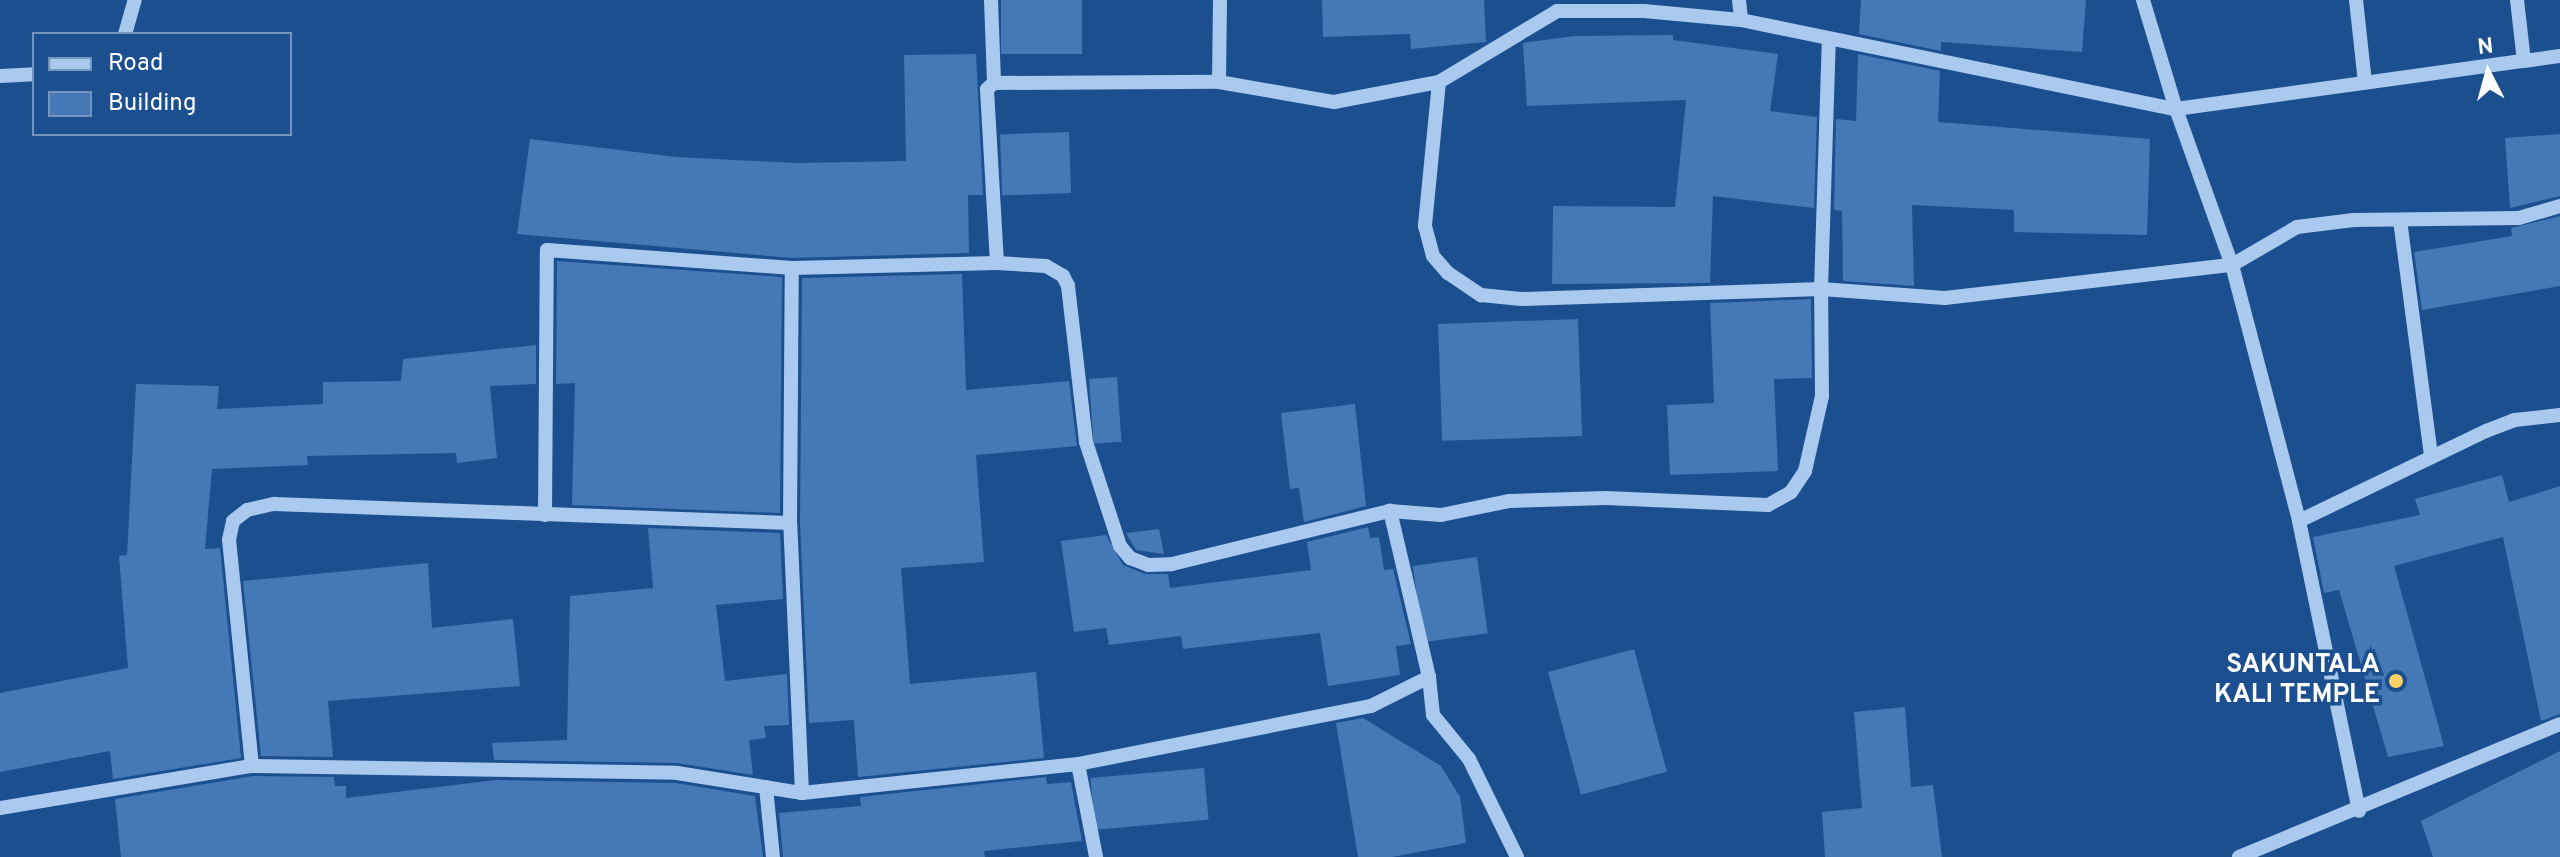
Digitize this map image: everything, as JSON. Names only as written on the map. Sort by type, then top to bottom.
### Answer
[{"type":"street","points":[[126,32],[135,0]]},
{"type":"street","points":[[991,0],[994,83]]},
{"type":"street","points":[[1219,82],[1220,0]]},
{"type":"street","points":[[1739,0],[1741,20]]},
{"type":"street","points":[[2143,0],[2176,109],[2232,265],[2299,521],[2359,811]]},
{"type":"street","points":[[2356,0],[2365,83]]},
{"type":"street","points":[[2517,0],[2524,61]]},
{"type":"street","points":[[997,263],[987,89],[994,83],[1219,82],[1334,102],[1439,82],[1557,11],[1644,11],[1741,20],[2176,109],[2560,56]]},
{"type":"street","points":[[545,515],[547,250],[792,268],[1031,262],[1063,276],[1086,442],[1120,546],[1130,558],[1148,565],[1172,564],[1390,511],[1441,515],[1509,501],[1606,498],[1768,505],[1791,492],[1805,471],[1822,396],[1821,289],[1829,40]]},
{"type":"street","points":[[0,76],[32,74]]},
{"type":"street","points":[[1439,82],[1425,226],[1433,256],[1448,273],[1481,295],[1521,299],[1821,289],[1945,298],[2232,265],[2297,227],[2400,220],[2519,218],[2560,206]]},
{"type":"street","points":[[2400,220],[2431,454]]},
{"type":"street","points":[[792,268],[790,523],[802,793]]},
{"type":"street","points":[[2299,521],[2431,454],[2515,420],[2560,415]]},
{"type":"street","points":[[252,766],[232,583],[233,521],[247,510],[274,504],[790,523]]},
{"type":"street","points":[[1390,511],[1429,677],[1433,715],[1469,759],[1517,857]]},
{"type":"street","points":[[0,808],[252,766],[543,767],[677,773],[802,793],[1078,764],[1371,706],[1429,677]]},
{"type":"street","points":[[2239,857],[2359,811],[2560,724]]},
{"type":"street","points":[[1078,764],[1096,857]]},
{"type":"street","points":[[766,787],[773,857]]},
{"type":"building","points":[[1001,0],[1082,0],[1082,54],[1001,54]]},
{"type":"building","points":[[1322,0],[1484,0],[1486,42],[1411,49],[1410,34],[1323,37]]},
{"type":"building","points":[[1861,0],[2086,0],[2082,52],[1941,42],[1941,51],[1859,34]]},
{"type":"building","points":[[1673,35],[1673,40],[1778,54],[1770,111],[1817,117],[1814,208],[1713,196],[1710,283],[1552,284],[1553,206],[1675,207],[1686,100],[1527,106],[1523,43],[1574,36]]},
{"type":"building","points":[[976,54],[983,195],[968,195],[969,253],[792,258],[517,234],[530,139],[676,157],[796,163],[906,161],[904,55]]},
{"type":"building","points":[[1858,54],[1940,71],[1938,122],[2150,139],[2147,235],[2014,232],[2014,210],[1912,205],[1914,286],[1843,281],[1842,211],[1834,210],[1836,119],[1856,121]]},
{"type":"building","points":[[1069,132],[1071,193],[1002,195],[1000,134]]},
{"type":"building","points":[[2560,134],[2560,196],[2510,208],[2505,138]]},
{"type":"building","points":[[2560,216],[2560,286],[2422,310],[2414,252],[2512,236],[2511,228]]},
{"type":"building","points":[[557,261],[782,277],[780,513],[572,505],[575,383],[556,384]]},
{"type":"building","points":[[962,274],[966,390],[1069,381],[1077,446],[976,455],[984,562],[901,568],[910,684],[1036,672],[1044,758],[858,777],[854,720],[809,723],[800,523],[802,278]]},
{"type":"building","points":[[1811,299],[1812,378],[1774,379],[1778,471],[1670,475],[1667,405],[1714,403],[1710,303]]},
{"type":"building","points":[[1578,319],[1582,436],[1442,441],[1438,324]]},
{"type":"building","points":[[536,345],[536,384],[490,386],[497,458],[457,463],[456,453],[307,456],[308,465],[212,469],[205,549],[220,548],[241,758],[113,779],[110,751],[0,772],[0,693],[128,668],[119,556],[127,555],[136,384],[219,386],[217,409],[323,404],[323,382],[401,381],[403,359]]},
{"type":"building","points":[[1117,377],[1122,442],[1094,444],[1089,379]]},
{"type":"building","points":[[1355,404],[1366,506],[1304,522],[1299,488],[1290,489],[1281,413]]},
{"type":"building","points":[[2502,475],[2509,502],[2560,486],[2560,714],[2541,721],[2503,537],[2394,566],[2444,746],[2388,757],[2339,590],[2324,593],[2313,537],[2420,515],[2415,499]]},
{"type":"building","points":[[1368,527],[1370,538],[1379,537],[1384,570],[1393,569],[1411,644],[1396,646],[1400,675],[1328,686],[1320,633],[1183,649],[1181,636],[1109,645],[1106,628],[1074,632],[1061,541],[1106,535],[1123,565],[1145,574],[1168,574],[1170,588],[1311,570],[1307,542]]},
{"type":"building","points":[[648,528],[780,533],[783,599],[716,605],[725,681],[787,674],[789,725],[764,726],[766,738],[749,740],[753,775],[677,763],[494,760],[492,743],[567,740],[570,596],[653,588]]},
{"type":"building","points":[[1159,529],[1164,554],[1136,550],[1126,533]]},
{"type":"building","points":[[1477,557],[1488,633],[1423,642],[1413,566]]},
{"type":"building","points":[[428,563],[432,628],[513,619],[520,686],[328,701],[333,757],[261,756],[243,581]]},
{"type":"building","points":[[1634,649],[1667,772],[1581,795],[1548,672]]},
{"type":"building","points":[[1905,707],[1911,787],[1933,785],[1942,857],[1825,857],[1822,812],[1862,808],[1854,712]]},
{"type":"building","points":[[1363,718],[1441,766],[1460,797],[1466,843],[1392,857],[1358,857],[1336,723]]},
{"type":"building","points":[[2560,751],[2560,857],[2433,857],[2421,821]]},
{"type":"building","points":[[1204,768],[1209,820],[1095,830],[1090,778]]},
{"type":"building","points":[[253,776],[334,777],[335,786],[346,786],[346,798],[496,780],[676,783],[755,796],[763,857],[121,857],[115,799]]},
{"type":"building","points":[[1046,777],[1047,784],[1071,782],[1082,841],[984,851],[985,857],[783,857],[779,813],[861,806],[860,797]]},
{"type":"place","name":"SAKUNTALA KALI TEMPLE","points":[[2396,681]]}]
